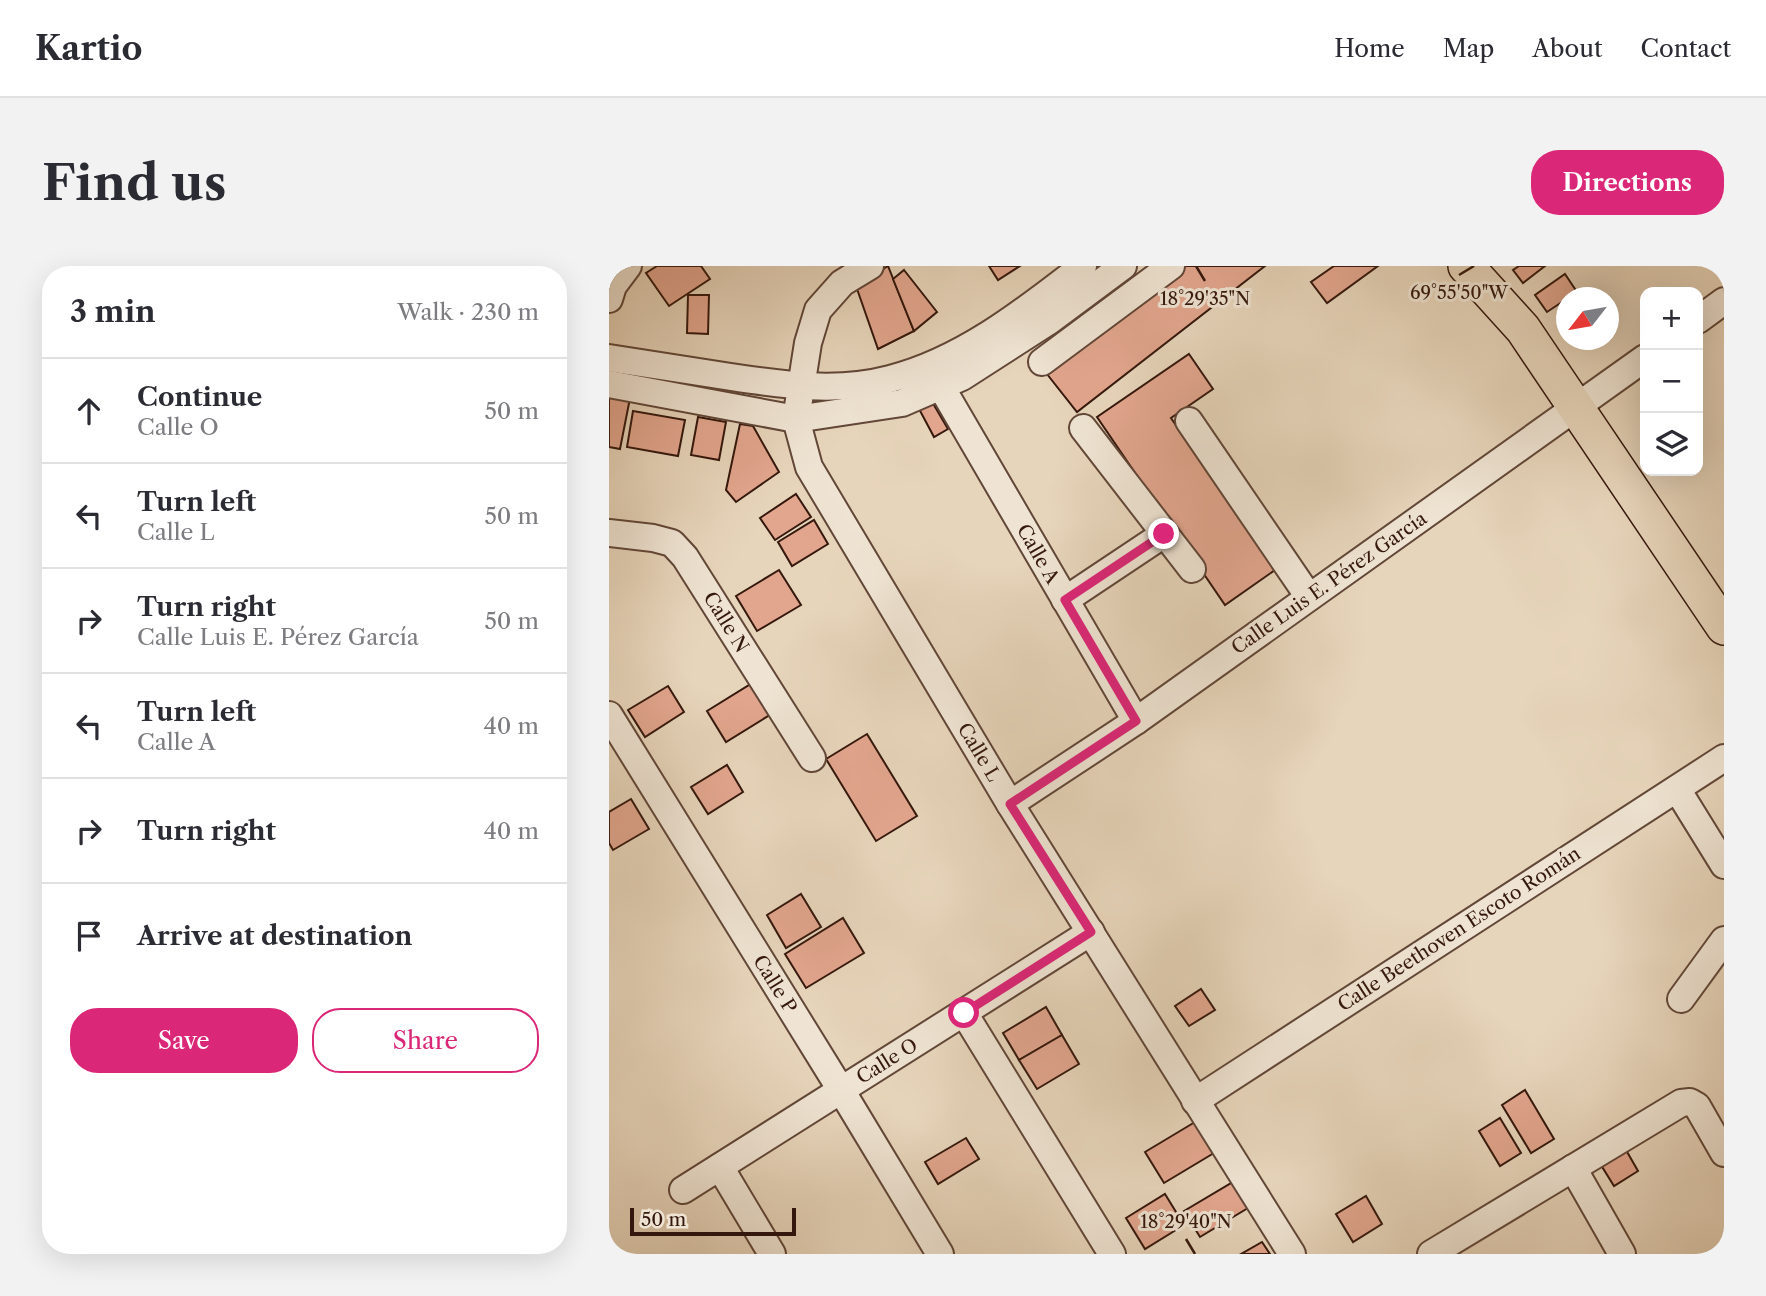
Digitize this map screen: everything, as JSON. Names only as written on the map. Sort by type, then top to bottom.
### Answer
[{"type":"main road","points":[[1466,266],[1523,329],[1724,627]]},
{"type":"street","points":[[609,299],[613,286],[628,266]]},
{"type":"street","points":[[796,419],[808,343],[818,310],[842,284],[870,266]]},
{"type":"street","points":[[609,384],[796,419],[902,403],[935,377],[950,356],[1070,278],[1123,266]]},
{"type":"street","points":[[1042,362],[1171,266]]},
{"type":"street","points":[[609,358],[801,387],[849,387],[890,379],[962,377],[1049,321],[1070,278]]},
{"type":"street","points":[[1703,316],[1724,301]]},
{"type":"street","points":[[1049,321],[1065,345]]},
{"type":"street","name":"Calle Luis E. Pérez García","points":[[1010,804],[1136,721],[1640,362]]},
{"type":"street","name":"Calle A","points":[[935,377],[1136,721]]},
{"type":"street","name":"Calle L","points":[[796,419],[809,467],[1010,804],[1291,1254]]},
{"type":"street","points":[[1189,421],[1309,597]]},
{"type":"street","points":[[1083,428],[1192,569]]},
{"type":"street","name":"Calle N","points":[[609,533],[653,538],[672,544],[685,557],[812,758]]},
{"type":"street","points":[[1065,600],[1164,534]]},
{"type":"street","name":"Calle P","points":[[609,715],[940,1254]]},
{"type":"street","name":"Calle Beethoven Escoto Román","points":[[1195,1101],[1724,758]]},
{"type":"street","points":[[1677,789],[1724,864]]},
{"type":"street","name":"Calle O","points":[[683,1190],[1091,932]]},
{"type":"street","points":[[1681,999],[1724,940]]},
{"type":"street","points":[[964,1013],[1111,1254]]},
{"type":"street","points":[[1449,1250],[1573,1168],[1681,1102],[1690,1102],[1697,1107],[1724,1153]]},
{"type":"street","points":[[720,1167],[772,1254]]},
{"type":"street","points":[[1573,1168],[1622,1254]]},
{"type":"building","points":[[657,266],[701,266],[710,279],[669,306],[646,273]]},
{"type":"building","points":[[888,266],[914,331],[878,349],[856,286]]},
{"type":"building","points":[[989,266],[1020,266],[998,280]]},
{"type":"building","points":[[1175,266],[1265,266],[1077,412],[1043,369]]},
{"type":"building","points":[[1334,266],[1378,266],[1327,303],[1311,282]]},
{"type":"building","points":[[1519,266],[1545,266],[1523,283],[1513,270]]},
{"type":"building","points":[[904,270],[937,312],[914,331],[893,279]]},
{"type":"building","points":[[1565,274],[1574,287],[1556,287],[1556,306],[1547,312],[1535,295]]},
{"type":"building","points":[[688,295],[709,295],[708,334],[687,333]]},
{"type":"building","points":[[1189,354],[1213,389],[1171,418],[1275,570],[1225,605],[1097,417]]},
{"type":"building","points":[[609,390],[631,393],[620,449],[609,447]]},
{"type":"building","points":[[931,400],[948,429],[934,437],[918,407]]},
{"type":"building","points":[[633,411],[685,420],[678,456],[627,447]]},
{"type":"building","points":[[698,417],[726,422],[719,460],[691,455]]},
{"type":"building","points":[[740,424],[753,426],[779,472],[736,502],[726,490]]},
{"type":"building","points":[[796,494],[811,517],[775,540],[760,518]]},
{"type":"building","points":[[814,520],[828,544],[792,566],[778,542]]},
{"type":"building","points":[[779,570],[801,605],[757,631],[736,596]]},
{"type":"building","points":[[754,682],[773,713],[726,742],[707,711]]},
{"type":"building","points":[[668,686],[684,712],[645,737],[628,710]]},
{"type":"building","points":[[867,734],[917,816],[876,841],[826,759]]},
{"type":"building","points":[[727,765],[743,792],[708,814],[691,787]]},
{"type":"building","points":[[631,799],[649,829],[613,850],[609,843],[609,812]]},
{"type":"building","points":[[801,894],[821,927],[786,948],[767,915]]},
{"type":"building","points":[[843,918],[864,953],[806,988],[785,954]]},
{"type":"building","points":[[1201,989],[1215,1010],[1189,1026],[1175,1006]]},
{"type":"building","points":[[1046,1007],[1062,1035],[1019,1060],[1003,1033]]},
{"type":"building","points":[[1062,1035],[1079,1064],[1037,1089],[1019,1060]]},
{"type":"building","points":[[1525,1090],[1554,1139],[1531,1153],[1502,1105]]},
{"type":"building","points":[[1500,1118],[1521,1153],[1500,1166],[1479,1131]]},
{"type":"building","points":[[1195,1122],[1214,1153],[1164,1183],[1145,1152]]},
{"type":"building","points":[[966,1138],[979,1159],[938,1184],[925,1162]]},
{"type":"building","points":[[1626,1150],[1638,1171],[1614,1186],[1601,1165]]},
{"type":"building","points":[[1233,1182],[1248,1208],[1200,1237],[1184,1211]]},
{"type":"building","points":[[1165,1194],[1184,1225],[1145,1249],[1126,1218]]},
{"type":"building","points":[[1366,1196],[1382,1224],[1353,1242],[1336,1214]]},
{"type":"building","points":[[1262,1242],[1270,1254],[1241,1254]]},
{"type":"route","points":[[964,1013],[1091,932],[1010,804],[1136,721],[1065,600],[1164,534]]}]
